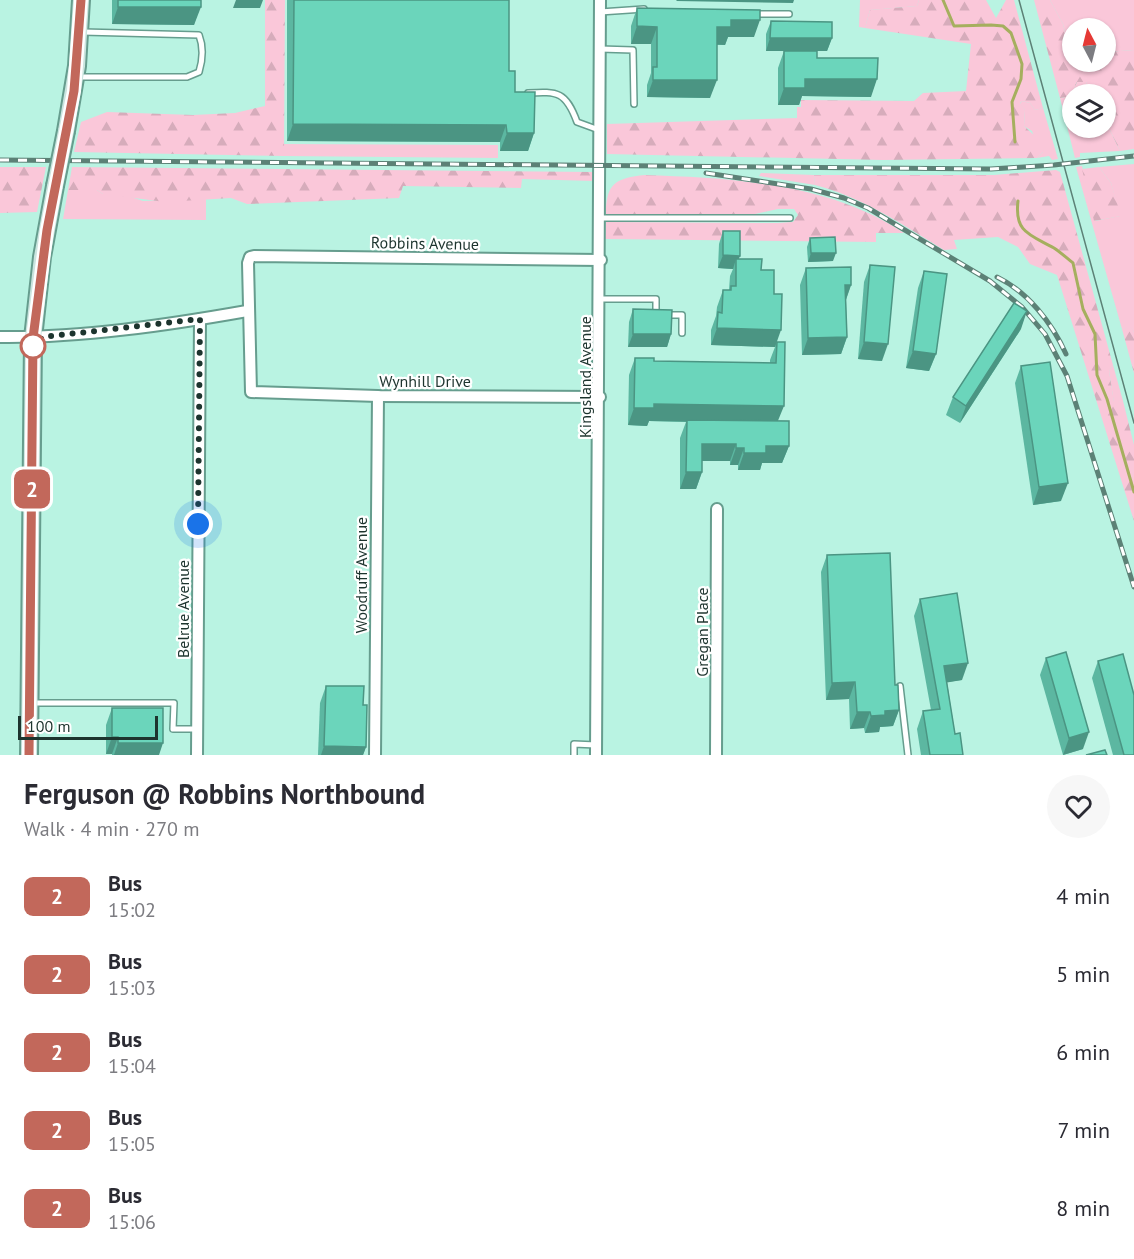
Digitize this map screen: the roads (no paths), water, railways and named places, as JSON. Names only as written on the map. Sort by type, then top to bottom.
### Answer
[{"type":"street","points":[[29,755],[33,338],[42,257],[75,77],[81,0]]},
{"type":"street","name":"Kingsland Avenue","points":[[596,750],[601,260],[600,6]]},
{"type":"street","name":"Robbins Avenue","points":[[247,311],[250,257],[601,260]]},
{"type":"street","points":[[0,337],[33,338],[200,319],[247,311]]},
{"type":"street","name":"Wynhill Drive","points":[[247,311],[251,392],[378,396],[600,397]]},
{"type":"street","name":"Belrue Avenue","points":[[197,755],[200,319]]},
{"type":"street","name":"Woodruff Avenue","points":[[375,755],[378,396]]},
{"type":"street","name":"Gregan Place","points":[[716,755],[717,509]]},
{"type":"lane","points":[[600,6],[656,9]]},
{"type":"lane","points":[[745,14],[789,14]]},
{"type":"lane","points":[[75,77],[187,77],[199,72],[202,62],[203,44],[200,35],[79,32]]},
{"type":"lane","points":[[600,49],[633,50],[634,104]]},
{"type":"lane","points":[[524,93],[553,92],[569,102],[577,122],[601,130]]},
{"type":"lane","points":[[601,218],[790,218]]},
{"type":"lane","points":[[600,299],[656,299],[656,315],[682,315],[682,333]]},
{"type":"lane","points":[[900,686],[908,755]]},
{"type":"lane","points":[[29,703],[174,703],[173,729],[197,729]]},
{"type":"lane","points":[[574,755],[574,744],[596,750]]},
{"type":"waterway","points":[[943,0],[954,26],[1003,26],[1011,33],[1022,64],[1021,79],[1012,102],[1015,142]]},
{"type":"waterway","points":[[1018,201],[1019,220],[1026,232],[1054,248],[1073,263],[1083,309],[1095,334],[1097,375],[1107,399],[1134,492]]},
{"type":"tram line","points":[[1019,0],[1134,423]]},
{"type":"railway","points":[[0,160],[991,169],[1134,156]]},
{"type":"railway","points":[[706,173],[811,189],[844,198],[868,208],[990,281],[1022,307],[1045,334],[1067,376],[1134,587]]},
{"type":"railway","points":[[997,277],[1019,291],[1038,310],[1054,331],[1066,354]]}]
